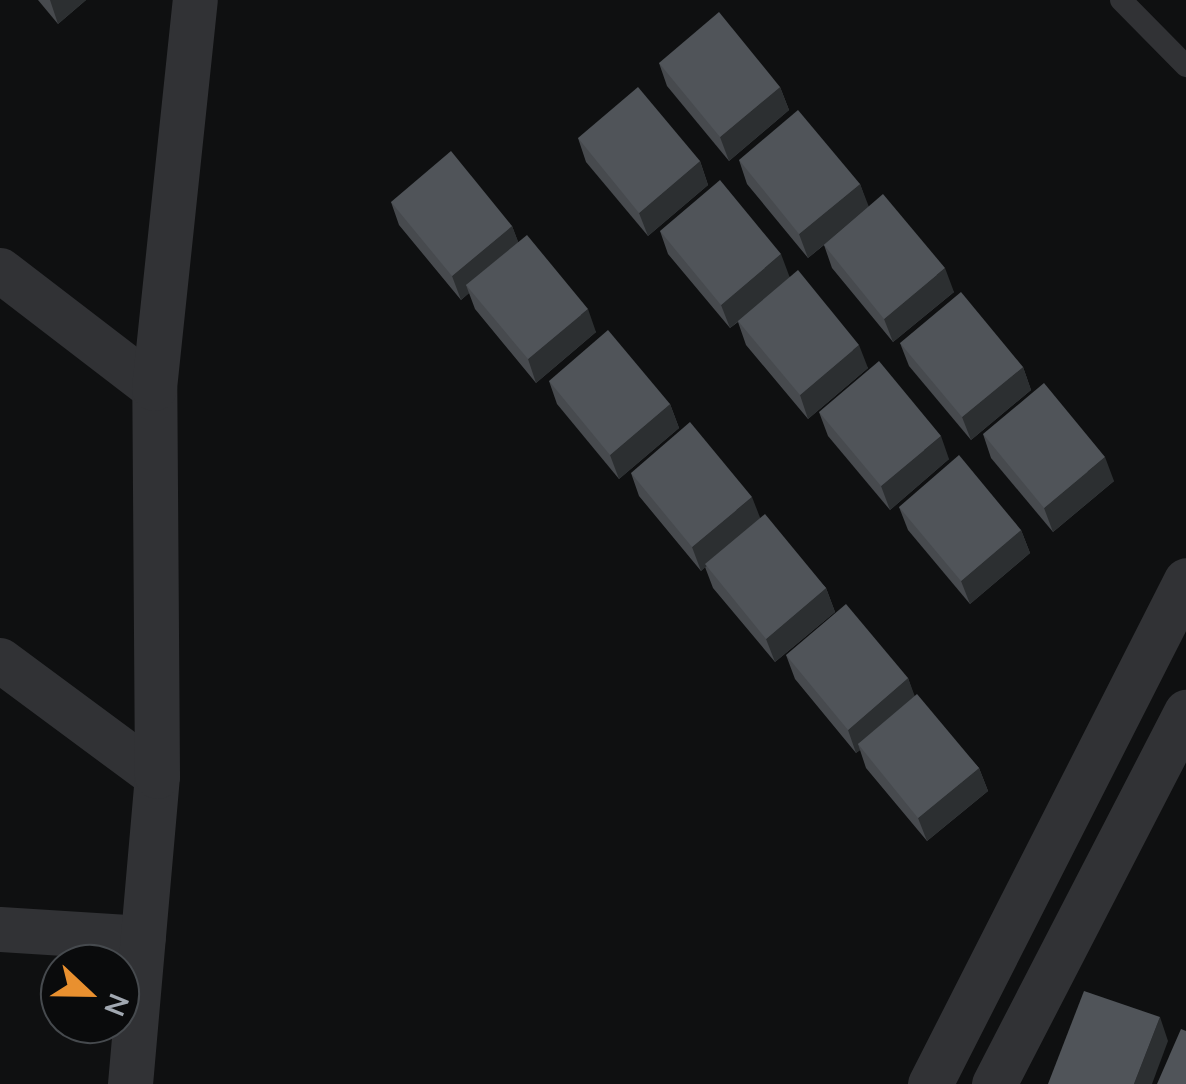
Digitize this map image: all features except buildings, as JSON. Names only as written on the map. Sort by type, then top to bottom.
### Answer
[{"type":"street","points":[[130,1084],[157,776],[154,388],[195,0]]},
{"type":"street","points":[[0,270],[154,388]]},
{"type":"street","points":[[930,1084],[1186,580]]},
{"type":"street","points":[[0,660],[157,776]]},
{"type":"street","points":[[994,1084],[1186,712]]},
{"type":"street","points":[[0,929],[144,938]]},
{"type":"lane","points":[[1121,0],[1186,66]]}]
